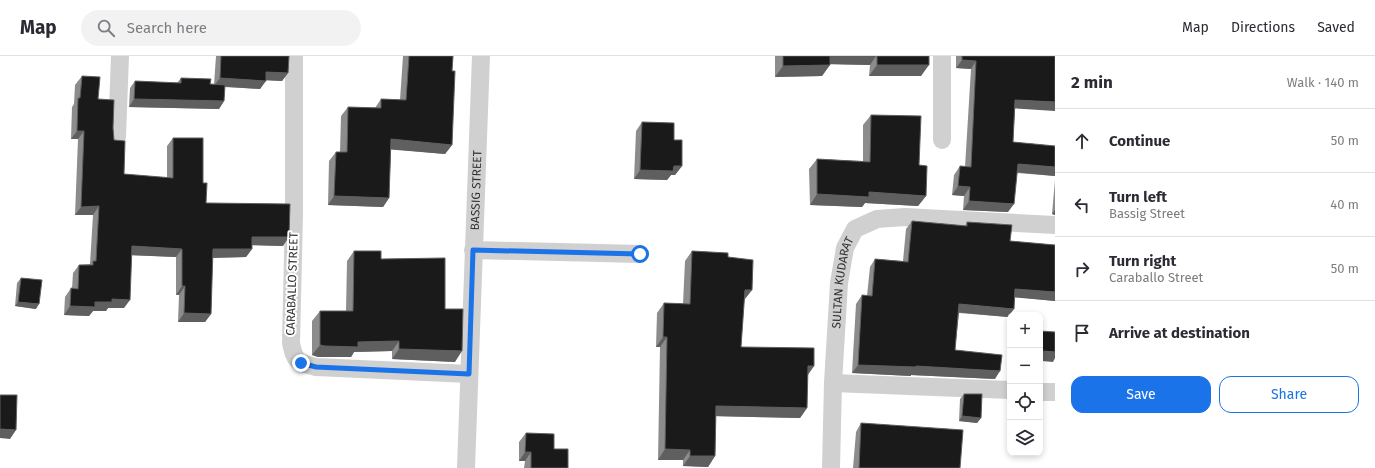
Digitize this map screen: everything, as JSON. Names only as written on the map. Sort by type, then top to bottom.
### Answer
[{"type":"street","points":[[117,137],[120,56]]},
{"type":"street","name":"CARABALLO STREET","points":[[294,56],[294,213],[291,343],[294,356],[301,363],[316,367],[469,374]]},
{"type":"street","name":"BASSIG STREET","points":[[466,468],[481,56]]},
{"type":"street","points":[[942,56],[942,140]]},
{"type":"street","name":"SULTAN KUDARAT","points":[[831,468],[833,383],[839,283],[845,248],[855,229],[877,219],[905,217],[1055,224]]},
{"type":"street","points":[[473,250],[640,254]]},
{"type":"street","points":[[833,383],[1007,390]]},
{"type":"street","points":[[1043,392],[1055,392]]},
{"type":"building","points":[[221,56],[289,56],[288,73],[266,72],[266,81],[220,78]]},
{"type":"building","points":[[409,56],[453,56],[452,71],[455,71],[452,145],[391,139],[389,198],[334,196],[336,152],[347,152],[348,107],[381,108],[381,99],[406,100]]},
{"type":"building","points":[[783,56],[830,56],[830,65],[783,66]]},
{"type":"building","points":[[877,56],[929,56],[929,65],[877,65]]},
{"type":"building","points":[[962,56],[1055,56],[1055,102],[1015,100],[1013,142],[1055,146],[1055,167],[1018,164],[1014,204],[969,201],[970,187],[958,186],[960,166],[971,167],[976,61],[962,60]]},
{"type":"building","points":[[82,76],[100,77],[98,99],[114,100],[114,140],[125,141],[124,174],[173,178],[173,138],[203,138],[203,183],[207,183],[206,203],[290,204],[289,237],[252,237],[252,249],[213,249],[211,314],[184,313],[185,286],[182,286],[182,249],[132,246],[130,300],[112,299],[112,302],[95,302],[95,307],[70,306],[71,288],[78,289],[79,265],[93,265],[93,261],[96,261],[99,206],[81,207],[84,131],[77,131],[78,98],[80,98]]},
{"type":"building","points":[[181,78],[211,79],[210,84],[225,85],[224,101],[134,99],[135,81],[181,83]]},
{"type":"building","points":[[871,115],[921,116],[919,165],[927,166],[926,196],[869,192],[869,197],[817,194],[817,159],[870,162]]},
{"type":"building","points":[[642,122],[674,123],[674,140],[682,140],[682,166],[674,166],[673,171],[640,170]]},
{"type":"building","points":[[912,221],[967,226],[967,222],[1012,225],[1010,241],[1055,245],[1055,292],[1015,289],[1014,309],[959,304],[955,350],[1002,355],[1000,371],[916,366],[858,365],[862,295],[872,296],[875,259],[908,262]]},
{"type":"building","points":[[354,251],[381,251],[381,259],[445,258],[445,309],[463,309],[462,351],[399,349],[399,341],[358,342],[358,347],[320,345],[320,311],[353,311]]},
{"type":"building","points":[[692,251],[728,253],[728,257],[753,260],[752,290],[745,290],[741,347],[814,348],[814,366],[808,366],[807,408],[716,406],[715,456],[690,456],[690,450],[665,449],[667,337],[663,337],[664,303],[690,304]]},
{"type":"building","points":[[21,278],[42,280],[39,304],[18,302]]},
{"type":"building","points":[[1043,331],[1055,332],[1055,352],[1043,351]]},
{"type":"building","points":[[964,394],[982,394],[981,418],[962,416]]},
{"type":"building","points":[[0,395],[17,395],[16,430],[0,429]]},
{"type":"building","points":[[861,423],[963,430],[960,468],[859,468]]},
{"type":"building","points":[[526,433],[554,434],[554,449],[568,449],[568,468],[531,468],[531,452],[525,452]]},
{"type":"route","points":[[301,363],[316,367],[469,374],[473,250],[640,254]]}]
